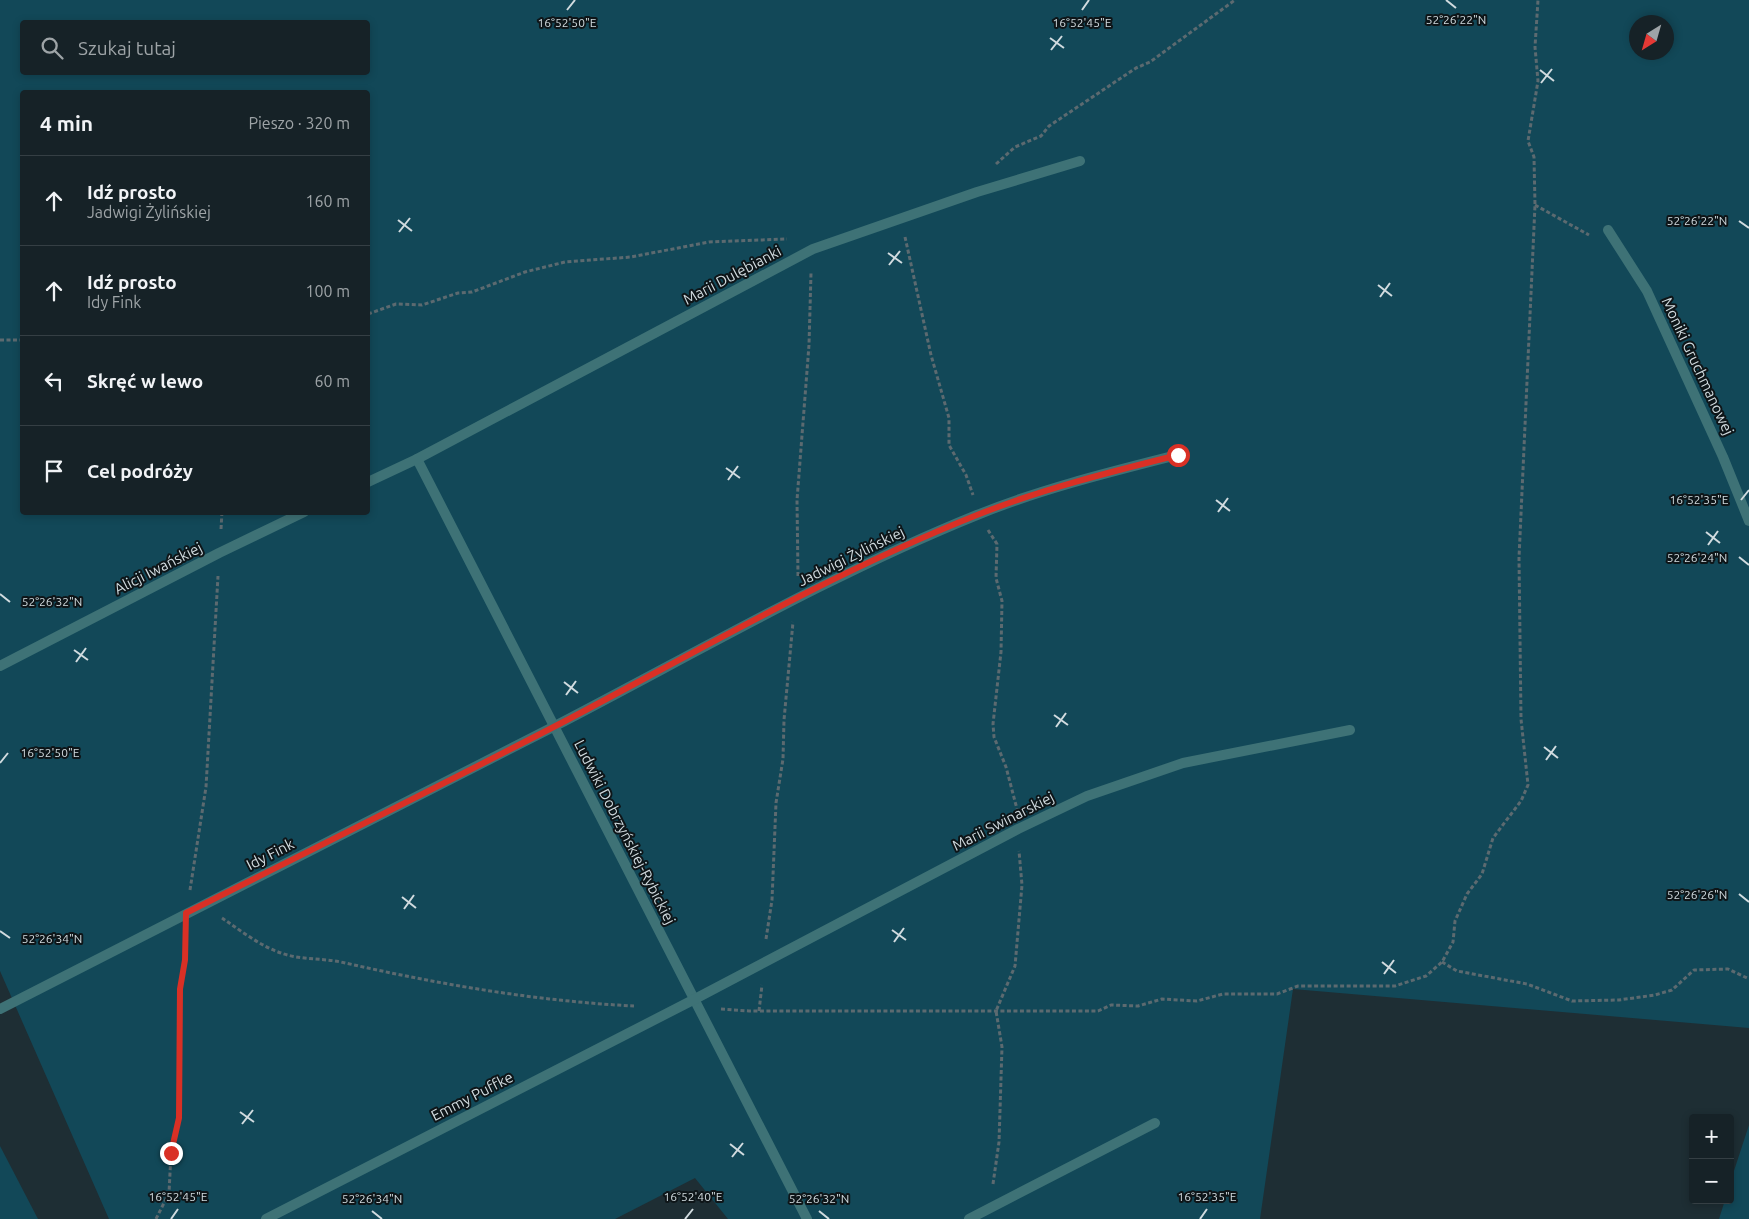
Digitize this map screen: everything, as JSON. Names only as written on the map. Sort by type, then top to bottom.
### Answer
[{"type":"street","name":"Marii Dulębianki","points":[[417,459],[813,249],[901,218],[1080,161]]},
{"type":"street","name":"Moniki Gruchmanowej","points":[[1608,230],[1647,291],[1723,457],[1749,521]]},
{"type":"street","name":"Jadwigi Żylińskiej","points":[[555,726],[796,599],[901,548],[979,514],[1084,479],[1178,455]]},
{"type":"street","points":[[370,481],[417,459]]},
{"type":"street","name":"Ludwiki Dobrzyńskiej-Rybickiej","points":[[417,459],[555,726],[692,1000],[807,1219]]},
{"type":"street","name":"Alicji Iwańskiej","points":[[0,666],[219,553],[298,515]]},
{"type":"street","name":"Idy Fink","points":[[0,1009],[555,726]]},
{"type":"street","name":"Marii Swinarskiej","points":[[692,1000],[1018,829],[1087,796],[1183,763],[1350,730]]},
{"type":"street","name":"Emmy Puffke","points":[[266,1219],[692,1000]]},
{"type":"street","points":[[969,1219],[1155,1124]]},
{"type":"path","points":[[991,169],[1016,147],[1041,136],[1050,126],[1136,68],[1150,62],[1235,0]]},
{"type":"path","points":[[1535,204],[1622,252]]},
{"type":"path","points":[[901,218],[931,355],[949,418],[949,445],[966,475],[979,514],[997,544],[996,578],[1002,601],[1001,652],[993,724],[994,736],[1006,767],[1016,806],[1022,885],[1016,966],[996,1011],[1002,1047],[999,1142],[990,1209]]},
{"type":"path","points":[[370,313],[396,304],[422,305],[458,293],[472,292],[525,272],[566,262],[631,257],[710,242],[794,238]]},
{"type":"path","points":[[0,340],[20,340]]},
{"type":"path","points":[[156,1219],[169,1193],[171,1153],[179,1118],[180,989],[185,960],[186,913],[206,787],[222,515]]},
{"type":"path","points":[[1442,962],[1457,971],[1527,984],[1572,1001],[1619,1000],[1655,995],[1672,990],[1694,970],[1728,969],[1749,979]]},
{"type":"shaded area","points":[[0,0],[1749,0],[1749,1028],[1293,989],[1260,1219],[728,1219],[695,1178],[615,1219],[109,1219],[0,971]]},
{"type":"shaded area","points":[[1749,1125],[1749,1219],[1719,1219],[1724,1204],[1734,1204],[1734,1171]]},
{"type":"shaded area","points":[[0,1146],[38,1219],[0,1219]]},
{"type":"route","points":[[171,1153],[179,1118],[180,989],[185,960],[186,913],[555,726],[796,599],[901,548],[979,514],[1084,479],[1178,455]]}]
